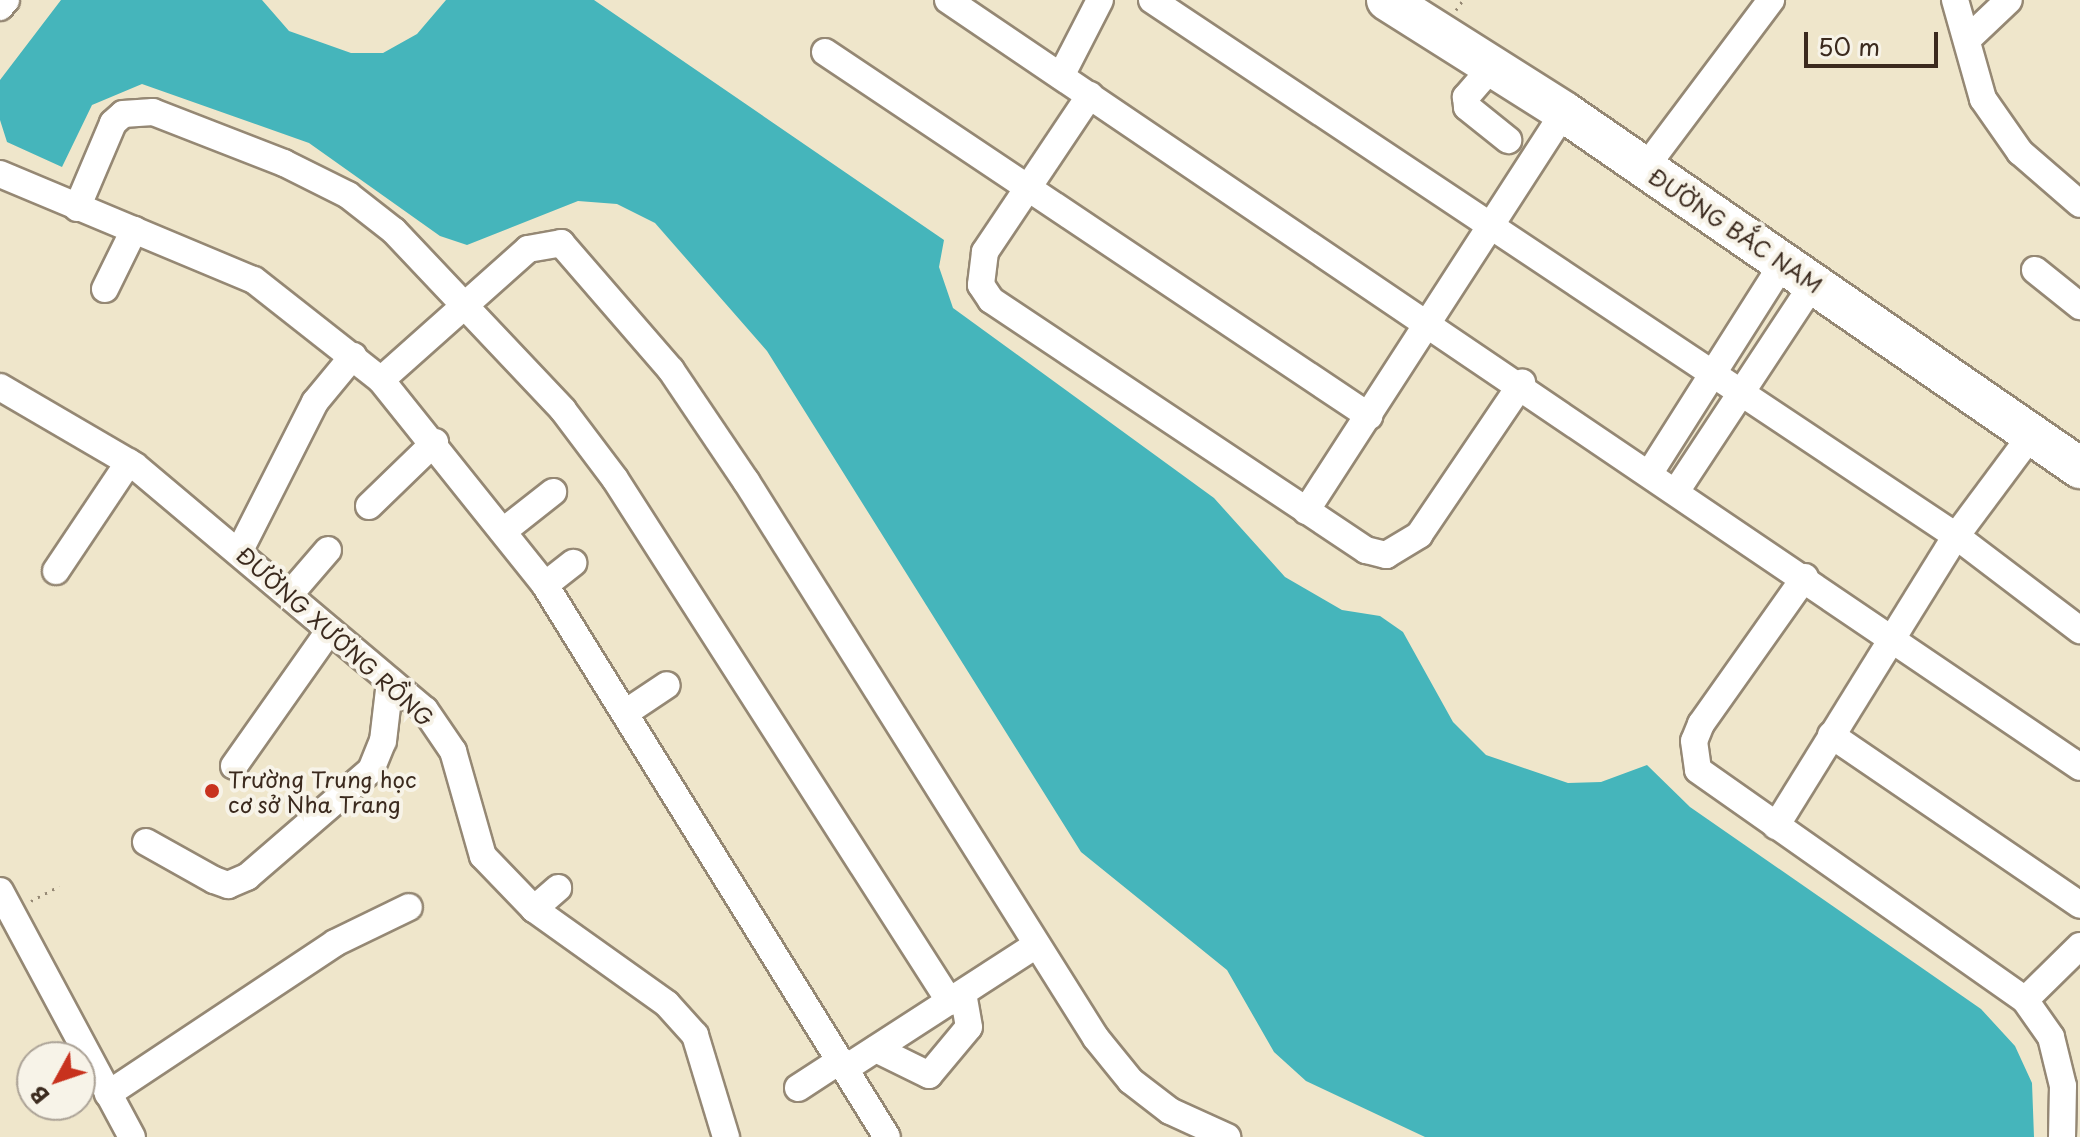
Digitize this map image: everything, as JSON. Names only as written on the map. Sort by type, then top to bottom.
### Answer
[{"type":"highway","name":"ĐƯỜNG BẮC NAM","points":[[1387,0],[1564,112],[2080,468]]},
{"type":"street","points":[[0,7],[6,0]]},
{"type":"street","points":[[948,0],[1895,635],[2080,767]]},
{"type":"street","points":[[1061,76],[1100,0]]},
{"type":"street","points":[[1152,0],[1956,536],[2080,630]]},
{"type":"street","points":[[1645,168],[1771,0]]},
{"type":"street","points":[[1971,36],[2009,0]]},
{"type":"street","points":[[1963,3],[1983,99],[2020,152],[2080,204]]},
{"type":"street","points":[[825,52],[1369,416]]},
{"type":"street","points":[[1492,67],[1466,97],[1467,107],[1508,140]]},
{"type":"street","points":[[1090,95],[985,252],[981,285],[991,300],[1306,511],[1366,550],[1402,550],[1419,535],[1522,383]]},
{"type":"street","points":[[77,208],[113,123],[123,114],[153,112],[348,195],[466,304],[615,479],[956,998],[969,1027],[929,1075],[876,1049]]},
{"type":"street","points":[[1306,511],[1564,112]]},
{"type":"street","points":[[0,174],[254,280],[381,380],[506,529],[545,585],[843,1064],[883,1135]]},
{"type":"street","points":[[105,289],[134,230]]},
{"type":"street","points":[[381,380],[540,241],[561,243],[578,258],[671,370],[746,481],[1033,947],[1131,1081],[1170,1111],[1227,1137]]},
{"type":"street","points":[[2035,270],[2080,306]]},
{"type":"street","points":[[1651,471],[1714,375],[1798,272]]},
{"type":"street","points":[[1677,490],[1741,394],[1798,272]]},
{"type":"street","points":[[240,550],[315,402],[353,356]]},
{"type":"street","name":"ĐƯỜNG XƯƠNG RỒNG","points":[[0,387],[129,462],[240,550],[390,681],[441,730],[483,856],[534,909],[667,1004],[695,1035],[726,1137]]},
{"type":"street","points":[[1776,826],[1956,536],[2032,434]]},
{"type":"street","points":[[369,506],[435,442]]},
{"type":"street","points":[[56,571],[129,462]]},
{"type":"street","points":[[506,529],[553,492]]},
{"type":"street","points":[[290,594],[328,550]]},
{"type":"street","points":[[545,585],[573,563]]},
{"type":"street","points":[[1805,577],[1694,741],[1698,770],[2025,1000],[2051,1037],[2063,1086],[2062,1137]]},
{"type":"street","points":[[234,766],[330,630]]},
{"type":"street","points":[[146,842],[228,885],[247,877],[371,770],[383,741],[390,681]]},
{"type":"street","points":[[625,713],[667,685]]},
{"type":"street","points":[[1831,735],[2080,905]]},
{"type":"street","points":[[534,909],[558,888]]},
{"type":"street","points":[[6,901],[132,1137]]},
{"type":"street","points":[[108,1094],[335,943],[409,907]]},
{"type":"street","points":[[2025,1000],[2080,946]]},
{"type":"street","points":[[798,1088],[876,1049],[1033,947]]},
{"type":"path","points":[[6,901],[59,886]]},
{"type":"water","points":[[61,0],[262,0],[289,31],[351,53],[383,53],[417,34],[446,0],[594,0],[944,240],[939,267],[953,308],[1214,498],[1285,577],[1342,610],[1380,616],[1403,632],[1453,722],[1486,755],[1568,783],[1601,782],[1647,765],[1690,807],[1981,1009],[2015,1046],[2032,1083],[2034,1137],[1425,1137],[1306,1081],[1274,1052],[1227,970],[1081,852],[767,351],[655,223],[617,204],[578,201],[467,245],[440,236],[309,143],[142,84],[92,105],[62,167],[7,142],[0,120],[0,80]]},
{"type":"place","name":"Trường Trung học cơ sở Nha Trang","points":[[212,791]]}]
